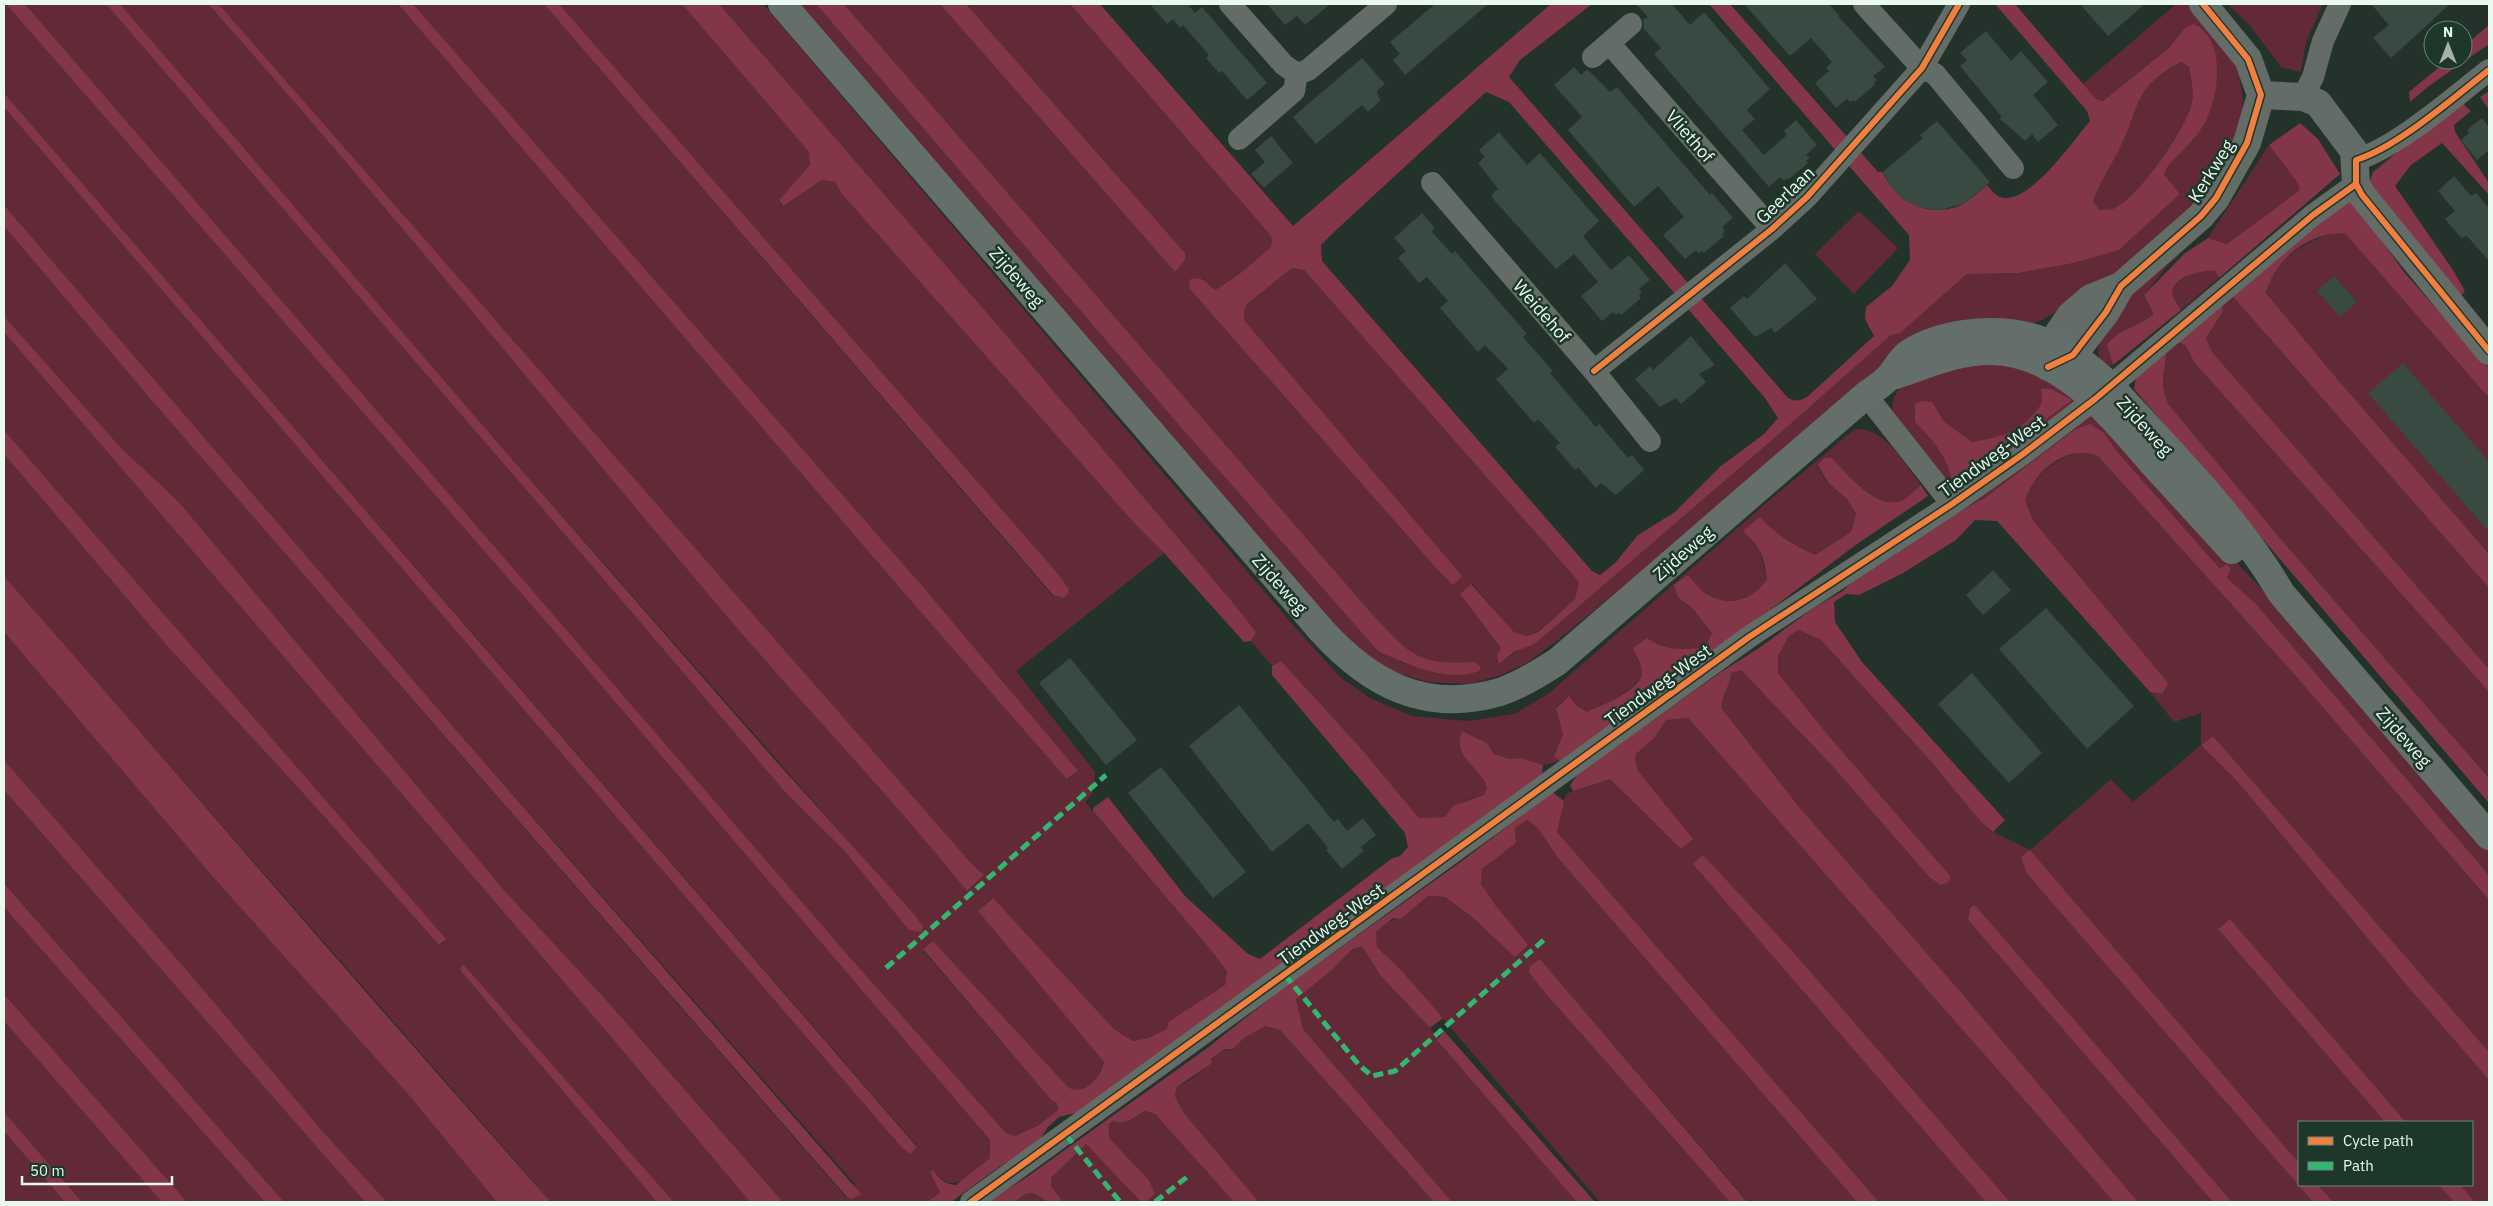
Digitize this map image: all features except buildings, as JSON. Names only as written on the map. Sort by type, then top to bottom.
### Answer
[{"type":"main road","name":"Zijdeweg","points":[[782,4],[1320,630],[1344,655],[1394,688],[1420,696],[1464,699],[1500,692],[1526,681],[1557,662],[1889,377],[1906,354],[1936,340],[1984,331],[2009,332],[2030,335],[2058,355],[2090,367],[2103,393],[2222,512],[2263,562],[2281,593],[2489,836]]},
{"type":"street","points":[[1230,4],[1284,65],[1297,74]]},
{"type":"street","points":[[1297,74],[1308,70],[1386,4]]},
{"type":"street","points":[[1864,4],[1922,68],[1935,74],[2012,168]]},
{"type":"street","name":"Geerlaan","points":[[1594,371],[1772,229],[1807,197],[1855,146],[1922,68],[1959,4]]},
{"type":"street","points":[[2203,4],[2248,59],[2261,95],[2303,97],[2318,104],[2350,144],[2358,189],[2489,351]]},
{"type":"street","points":[[2303,97],[2313,77],[2323,41],[2340,4]]},
{"type":"street","name":"Vliethof","points":[[1631,24],[1601,50],[1772,229]]},
{"type":"street","name":"Tiendweg-West","points":[[971,1202],[1451,856],[1749,637],[1952,504],[2103,393],[2313,215],[2358,189],[2372,155],[2429,116],[2489,70]]},
{"type":"street","points":[[1238,139],[1294,91],[1297,74]]},
{"type":"street","name":"Kerkweg","points":[[2058,355],[2106,312],[2121,286],[2201,216],[2216,198],[2247,143],[2261,95]]},
{"type":"street","name":"Weidehof","points":[[1432,183],[1594,371],[1650,441]]},
{"type":"street","name":"Tiendweg-West","points":[[1866,395],[1952,504]]},
{"type":"shaded area","points":[[4,4],[6,4],[575,655],[990,1140],[990,1158],[969,1177],[955,1183],[948,1182],[933,1170],[930,1173],[940,1193],[927,1202],[783,1202],[608,1002],[504,890],[178,501],[122,449],[4,316],[4,226],[153,402],[846,1197],[851,1199],[855,1184],[450,723],[4,205],[4,107],[902,1148],[911,1154],[917,1146],[4,93]]},
{"type":"shaded area","points":[[6,4],[25,4],[847,954],[1006,1133],[1015,1136],[1039,1125],[1058,1110],[1057,1103],[1052,1101],[923,949],[933,941],[1068,1087],[1080,1089],[1091,1084],[1100,1073],[1104,1062],[978,911],[993,898],[1114,1029],[1133,1041],[1148,1038],[1167,1029],[1168,1022],[1225,985],[1227,971],[1093,811],[1093,808],[1108,797],[1185,896],[1248,954],[1260,959],[1391,859],[1400,856],[1408,847],[1405,833],[1272,675],[1272,666],[1281,661],[1359,746],[1419,818],[1445,817],[1453,806],[1484,795],[1487,787],[1483,779],[1463,755],[1460,741],[1462,731],[1487,743],[1494,754],[1510,759],[1521,758],[1543,765],[1542,776],[1088,1110],[1059,1117],[1047,1128],[1038,1143],[999,1167],[951,1202],[927,1202],[940,1193],[930,1172],[933,1170],[948,1184],[956,1185],[990,1158],[990,1140],[575,655]]},
{"type":"shaded area","points":[[25,4],[106,4],[785,792],[923,926],[504,450],[120,4],[208,4],[404,230],[724,613],[908,820],[968,891],[984,875],[971,863],[218,4],[398,4],[898,586],[1068,779],[1078,771],[925,589],[413,4],[544,4],[1052,595],[1064,598],[1054,569],[559,4],[682,4],[809,152],[810,165],[779,200],[782,206],[822,180],[835,182],[841,193],[1135,524],[1164,553],[1016,671],[1095,772],[1093,793],[1085,802],[1227,971],[1225,985],[1168,1022],[1167,1029],[1148,1038],[1133,1041],[1114,1029],[992,898],[978,911],[1104,1061],[1100,1073],[1086,1087],[1074,1089],[1068,1087],[933,941],[923,950],[1052,1101],[1057,1103],[1058,1110],[1039,1125],[1015,1136],[1006,1133],[847,954]]},
{"type":"shaded area","points":[[106,4],[120,4],[504,450],[774,759],[913,913],[923,926],[922,932],[909,930],[844,850],[785,792]]},
{"type":"shaded area","points":[[208,4],[218,4],[223,9],[971,863],[984,875],[967,891],[908,820],[724,613],[404,230]]},
{"type":"shaded area","points":[[398,4],[413,4],[925,589],[1078,771],[1067,779],[898,586]]},
{"type":"shaded area","points":[[544,4],[559,4],[1054,569],[1069,589],[1068,594],[1063,598],[1053,595]]},
{"type":"shaded area","points":[[682,4],[719,4],[1001,329],[1235,605],[1256,632],[1251,641],[1244,642],[1164,553],[1135,524],[841,193],[835,182],[822,180],[783,206],[779,200],[810,165],[809,152]]},
{"type":"shaded area","points":[[719,4],[763,4],[1293,625],[1341,678],[1370,698],[1412,716],[1468,721],[1514,714],[1548,694],[1766,503],[1855,429],[1866,430],[1885,440],[1921,485],[1903,500],[1883,501],[1854,481],[1832,458],[1818,466],[1827,483],[1847,499],[1856,514],[1851,532],[1815,555],[1785,539],[1772,530],[1760,517],[1759,547],[1767,579],[1755,592],[1733,601],[1717,599],[1705,593],[1688,575],[1687,606],[1693,609],[1712,633],[1703,648],[1671,650],[1659,646],[1637,658],[1642,669],[1641,676],[1636,683],[1611,701],[1587,713],[1576,705],[1569,696],[1556,707],[1563,734],[1554,755],[1560,761],[1543,765],[1521,758],[1510,759],[1494,754],[1487,743],[1462,731],[1460,741],[1463,755],[1483,779],[1487,787],[1484,795],[1480,798],[1469,799],[1445,817],[1419,818],[1359,746],[1281,661],[1272,666],[1251,641],[1256,632],[1235,605],[1001,329]]},
{"type":"shaded area","points":[[797,4],[816,4],[1185,432],[1378,651],[1408,665],[1450,674],[1475,662],[1455,663],[1426,659],[1416,655],[1396,640],[844,4],[940,4],[1175,272],[1185,260],[1185,253],[966,4],[1070,4],[1271,236],[1270,248],[1238,275],[1215,290],[1203,279],[1190,289],[1216,319],[1436,568],[1461,576],[1244,320],[1247,304],[1292,268],[1304,270],[1579,582],[1575,599],[1537,632],[1527,636],[1514,632],[1472,584],[1460,594],[1501,648],[1500,653],[1503,662],[1548,633],[1891,335],[1900,332],[1967,274],[2018,273],[2074,263],[2119,250],[2180,194],[2164,174],[2214,97],[2185,28],[2169,48],[2103,101],[2096,99],[2083,84],[2176,4],[2187,4],[2221,39],[2232,56],[2239,74],[2243,99],[2241,121],[2233,142],[2196,208],[2109,278],[2042,320],[2023,326],[1966,326],[1698,525],[1558,640],[1525,664],[1501,675],[1469,684],[1428,682],[1389,671],[1362,653],[1336,629]]},
{"type":"shaded area","points":[[816,4],[844,4],[1372,614],[1396,639],[1406,648],[1426,659],[1439,662],[1475,662],[1481,667],[1479,671],[1454,675],[1440,673],[1414,666],[1378,651],[1185,432]]},
{"type":"shaded area","points":[[940,4],[966,4],[1185,253],[1185,260],[1175,272]]},
{"type":"shaded area","points":[[1070,4],[1100,4],[1293,226],[1551,4],[1592,4],[1520,60],[1509,77],[1788,398],[1794,400],[1801,400],[1808,396],[1874,336],[1865,319],[1866,307],[1892,286],[1910,260],[1909,235],[1709,4],[1730,4],[1878,172],[1883,172],[1888,183],[1896,192],[1914,205],[1936,210],[1959,206],[1987,185],[1998,196],[2009,198],[2022,193],[2035,184],[2048,171],[2090,121],[2087,111],[1995,4],[2015,4],[2096,99],[2103,101],[2169,48],[2185,28],[2193,24],[2200,27],[2208,35],[2216,56],[2217,80],[2208,117],[2196,136],[2164,174],[2180,194],[2119,250],[2074,263],[2018,273],[1967,274],[1900,333],[1891,335],[1548,633],[1534,644],[1514,652],[1499,664],[1497,656],[1501,648],[1460,594],[1471,584],[1514,632],[1527,636],[1538,632],[1575,599],[1579,582],[1304,270],[1292,268],[1247,304],[1244,320],[1462,576],[1453,585],[1436,568],[1190,289],[1189,280],[1197,278],[1203,280],[1215,290],[1238,275],[1270,248],[1271,236]],"holes":[[[2181,62],[2189,67],[2193,93],[2192,102],[2181,128],[2160,162],[2134,193],[2112,209],[2100,210],[2093,202],[2095,195],[2119,150],[2140,100],[2154,81],[2165,71]],[[1486,92],[1509,102],[1765,398],[1778,418],[1764,434],[1721,466],[1675,512],[1638,535],[1615,563],[1600,575],[1592,571],[1322,261],[1321,245]]]},
{"type":"shaded area","points":[[2228,4],[2323,4],[2306,42],[2301,72],[2281,67],[2251,27]]},
{"type":"shaded area","points":[[2489,25],[2489,44],[2473,55],[2473,39]]},
{"type":"shaded area","points":[[2181,62],[2189,67],[2193,93],[2192,102],[2181,128],[2160,162],[2134,193],[2112,209],[2100,210],[2093,202],[2095,195],[2119,150],[2140,100],[2154,81]]},
{"type":"shaded area","points":[[2436,70],[2452,70],[2410,102],[2409,92]]},
{"type":"shaded area","points":[[2489,91],[2489,110],[2480,97]]},
{"type":"shaded area","points":[[4,93],[917,1147],[911,1154],[902,1148],[4,107]]},
{"type":"shaded area","points":[[2460,101],[2471,111],[2454,125],[2455,132],[2489,183],[2489,195],[2442,143],[2411,165],[2395,186],[2453,270],[2465,291],[2461,296],[2367,220],[2404,272],[2489,368],[2489,398],[2345,233],[2319,237],[2295,250],[2277,269],[2266,293],[2333,374],[2489,554],[2489,588],[2228,291],[2335,210],[2367,190],[2373,172]]},
{"type":"shaded area","points":[[2300,123],[2318,139],[2340,174],[2219,278],[2215,271],[2209,271],[2187,276],[2176,284],[2173,296],[2181,310],[2113,365],[2107,345],[2123,331],[2154,314],[2144,295],[2184,254],[2208,238],[2227,244],[2300,190],[2297,182],[2269,145]]},
{"type":"shaded area","points":[[2269,145],[2297,182],[2300,190],[2227,244],[2208,238]]},
{"type":"shaded area","points":[[4,205],[450,723],[861,1194],[851,1199],[847,1197],[153,402],[4,226]]},
{"type":"shaded area","points":[[1859,211],[1898,248],[1854,294],[1815,254]]},
{"type":"shaded area","points":[[2332,233],[2345,233],[2489,398],[2489,554],[2333,374],[2266,293],[2270,281],[2283,262],[2310,242]]},
{"type":"shaded area","points":[[2174,250],[2179,255],[2166,267],[2144,295],[2155,314],[2112,339],[2107,345],[2113,365],[2101,369],[2098,350],[2104,327],[2129,296]]},
{"type":"shaded area","points":[[2204,269],[2215,271],[2219,278],[2181,310],[2173,296],[2175,286],[2183,278]]},
{"type":"shaded area","points":[[2228,291],[2489,588],[2489,669],[2212,352],[2206,338],[2223,311],[2222,297]]},
{"type":"shaded area","points":[[2222,297],[2223,311],[2206,338],[2212,352],[2489,669],[2489,692],[2194,362],[2186,346],[2174,339],[2167,345],[2163,382],[2165,396],[2169,405],[2280,538],[2489,778],[2489,803],[2134,389],[2137,371]]},
{"type":"shaded area","points":[[4,316],[122,449],[178,501],[504,890],[608,1002],[783,1202],[750,1202],[612,1038],[4,332]]},
{"type":"shaded area","points":[[4,332],[612,1038],[750,1202],[674,1202],[463,964],[460,970],[657,1202],[551,1202],[4,576],[4,454],[169,648],[294,783],[438,944],[442,944],[445,939],[4,430]]},
{"type":"shaded area","points":[[2174,339],[2186,346],[2194,362],[2489,692],[2489,778],[2280,538],[2169,405],[2165,396],[2163,382],[2167,345]]},
{"type":"shaded area","points":[[2008,361],[2083,398],[1955,493],[1897,424],[1892,408],[1894,398],[1901,385],[1958,363]]},
{"type":"shaded area","points":[[2041,389],[2051,389],[2072,400],[2041,423],[2018,446],[1961,488],[1953,483],[1947,465],[1939,450],[1915,422],[1915,404],[1921,401],[1932,402],[1944,422],[1972,442],[2004,435],[2020,427],[2035,413],[2042,403]]},
{"type":"shaded area","points":[[2092,410],[2293,622],[2489,850],[2489,875],[2256,604],[2226,578],[2231,567],[2227,564],[2221,570],[2116,450],[2104,433],[2074,430],[1985,498],[1969,506]]},
{"type":"shaded area","points":[[2090,424],[2104,433],[2116,450],[2220,569],[2227,564],[2231,568],[2227,578],[2256,604],[2489,875],[2489,900],[2294,674],[2098,456],[2086,453],[2075,453],[2053,463],[2036,480],[2029,490],[2025,501],[2034,522],[2168,683],[2162,694],[2150,692],[1997,521],[1975,520],[1956,540],[1903,573],[1859,595],[1846,594],[1834,602],[1835,622],[1862,662],[2005,820],[1993,832],[1980,821],[1933,764],[1821,640],[1799,630],[1789,636],[1778,656],[1778,673],[1833,741],[1951,877],[1947,883],[1941,885],[1930,878],[1835,769],[1741,670],[1731,673],[1722,709],[1800,808],[1965,997],[2138,1202],[2114,1202],[1688,718],[1666,720],[1654,738],[1636,754],[1635,759],[1638,771],[1693,839],[1681,849],[1610,779],[1573,791],[1570,785],[1579,773],[1721,672],[1759,648],[1815,607],[1843,591],[1850,584],[1969,506],[1985,498],[2074,430]]},
{"type":"shaded area","points":[[4,430],[446,939],[439,945],[294,783],[169,648],[4,454]]},
{"type":"shaded area","points":[[2086,451],[2098,456],[2294,674],[2489,900],[2489,1052],[2213,736],[2201,745],[2201,713],[2174,722],[2150,692],[2162,694],[2034,522],[2025,501],[2029,492],[2040,475],[2066,457]]},
{"type":"shaded area","points":[[1824,458],[1832,458],[1863,489],[1883,501],[1903,500],[1921,485],[1928,496],[1857,544],[1767,612],[1560,761],[1554,756],[1563,734],[1556,708],[1569,696],[1576,705],[1587,712],[1629,690],[1641,677],[1642,670],[1633,648],[1647,638],[1667,648],[1704,648],[1712,633],[1693,609],[1678,597],[1674,585],[1688,575],[1708,595],[1725,601],[1741,599],[1755,592],[1761,586],[1767,579],[1763,558],[1761,552],[1743,531],[1760,517],[1785,539],[1815,555],[1851,532],[1856,514],[1847,499],[1828,483],[1818,465]]},
{"type":"shaded area","points":[[4,576],[551,1202],[497,1202],[407,1093],[213,877],[4,632]]},
{"type":"shaded area","points":[[1799,630],[1821,640],[1933,764],[1980,821],[1993,832],[2030,850],[2021,857],[2026,872],[2313,1202],[2232,1202],[1975,905],[1970,906],[1968,920],[2213,1202],[2138,1202],[1965,997],[1800,808],[1722,709],[1731,673],[1740,669],[1835,769],[1930,878],[1941,885],[1833,741],[1778,673],[1778,656],[1789,636]]},
{"type":"shaded area","points":[[4,632],[213,877],[407,1093],[497,1202],[387,1202],[324,1133],[202,988],[4,760]]},
{"type":"shaded area","points":[[1688,718],[2114,1202],[2010,1202],[1795,954],[1809,996],[1986,1202],[1879,1202],[1557,832],[1559,815],[1566,794],[1610,779],[1681,849],[1692,839],[1638,771],[1635,759],[1636,754],[1666,720]]},
{"type":"shaded area","points":[[2213,736],[2489,1052],[2489,1080],[2403,981],[2238,782],[2201,745]]},
{"type":"shaded area","points":[[2201,745],[2238,782],[2403,981],[2489,1080],[2489,1202],[2475,1202],[2461,1186],[2473,1186],[2473,1121],[2405,1121],[2230,919],[2218,929],[2384,1121],[2298,1121],[2298,1162],[2030,850],[2111,779],[2133,802]]},
{"type":"shaded area","points":[[4,760],[202,988],[324,1133],[387,1202],[365,1202],[4,790]]},
{"type":"shaded area","points":[[4,790],[365,1202],[284,1202],[4,883]]},
{"type":"shaded area","points":[[1552,792],[1564,801],[1557,832],[1879,1202],[1857,1202],[1558,858],[1537,827],[1527,820],[1515,828],[1516,843],[1482,869],[1481,884],[1496,906],[1528,945],[1515,957],[1471,916],[1445,897],[1428,896],[1401,919],[1393,918],[1376,932],[1377,947],[1402,971],[1443,1018],[1430,1028],[1380,975],[1362,946],[1353,949],[1331,971],[1296,999],[1303,1029],[1452,1202],[1434,1202],[1280,1030],[1265,1026],[1244,1038],[1233,1049],[1225,1049],[1211,1059],[1212,1063],[1177,1087],[1175,1096],[1183,1112],[1259,1202],[1234,1202],[1155,1114],[1145,1111],[1126,1122],[1113,1121],[1109,1124],[1109,1138],[1149,1180],[1155,1194],[1146,1202],[1141,1202],[1086,1144],[1051,1178],[1051,1186],[1063,1202],[1048,1202],[1034,1193],[1025,1194],[1015,1202],[987,1202],[1027,1177],[1206,1049],[1277,993],[1462,861]]},
{"type":"shaded area","points":[[1527,820],[1537,827],[1558,858],[1857,1202],[1748,1202],[1540,959],[1529,972],[1539,986],[1730,1202],[1600,1202],[1402,971],[1377,947],[1376,932],[1383,925],[1412,910],[1428,896],[1445,897],[1471,916],[1496,906],[1481,884],[1482,869],[1516,843],[1515,828]]},
{"type":"shaded area","points":[[2030,850],[2298,1162],[2298,1185],[2042,891],[2026,872],[2021,857]]},
{"type":"shaded area","points":[[1703,855],[1795,954],[2010,1202],[1986,1202],[1693,864]]},
{"type":"shaded area","points":[[4,883],[284,1202],[265,1202],[12,916],[4,906]]},
{"type":"shaded area","points":[[1975,905],[2232,1202],[2213,1202],[1968,920],[1970,907]]},
{"type":"shaded area","points":[[4,906],[265,1202],[187,1202],[4,994]]},
{"type":"shaded area","points":[[2230,919],[2405,1121],[2384,1121],[2218,929]]},
{"type":"shaded area","points":[[1362,946],[1380,975],[1430,1028],[1581,1202],[1452,1202],[1303,1029],[1296,999],[1331,971],[1354,949]]},
{"type":"shaded area","points":[[1540,959],[1748,1202],[1730,1202],[1539,986],[1529,972],[1530,966]]},
{"type":"shaded area","points":[[463,964],[674,1202],[657,1202],[460,970]]},
{"type":"shaded area","points":[[4,994],[187,1202],[162,1202],[4,1021]]},
{"type":"shaded area","points":[[4,1021],[162,1202],[82,1202],[4,1112]]},
{"type":"shaded area","points":[[1265,1026],[1280,1030],[1434,1202],[1259,1202],[1183,1112],[1175,1096],[1177,1087],[1198,1074],[1218,1054],[1233,1049],[1244,1038]]},
{"type":"shaded area","points":[[1444,1031],[1595,1202],[1577,1202],[1437,1040]]},
{"type":"shaded area","points":[[1145,1111],[1155,1114],[1234,1202],[1146,1202],[1155,1194],[1149,1180],[1109,1138],[1109,1124],[1113,1121],[1126,1122]]},
{"type":"shaded area","points":[[4,1112],[82,1202],[65,1202],[4,1131]]},
{"type":"shaded area","points":[[4,1131],[65,1202],[4,1202]]},
{"type":"shaded area","points":[[1086,1144],[1141,1202],[1063,1202],[1051,1186],[1051,1178]]},
{"type":"shaded area","points":[[2299,1186],[2319,1186],[2333,1202],[2313,1202]]},
{"type":"shaded area","points":[[2319,1186],[2440,1186],[2454,1202],[2333,1202]]},
{"type":"shaded area","points":[[2440,1186],[2461,1186],[2475,1202],[2454,1202]]},
{"type":"shaded area","points":[[1034,1193],[1048,1202],[1015,1202],[1025,1194]]},
{"type":"marked path","points":[[886,968],[1106,775]]},
{"type":"marked path","points":[[1285,975],[1359,1065],[1372,1076],[1395,1071],[1546,938]]},
{"type":"marked path","points":[[1066,1135],[1120,1202]]},
{"type":"marked path","points":[[1155,1202],[1187,1177]]},
{"type":"cycle path","points":[[1594,371],[1772,229],[1807,197],[1922,68],[1959,4]]},
{"type":"cycle path","points":[[2048,367],[2073,355],[2106,312],[2121,286],[2201,216],[2216,198],[2247,143],[2261,95],[2248,59],[2203,4]]},
{"type":"cycle path","points":[[2489,70],[2407,133],[2372,154],[2356,160],[2356,184],[2362,195],[2489,351]]},
{"type":"cycle path","points":[[971,1202],[1749,637],[1952,504],[2023,454],[2095,399],[2313,215],[2356,184]]}]
